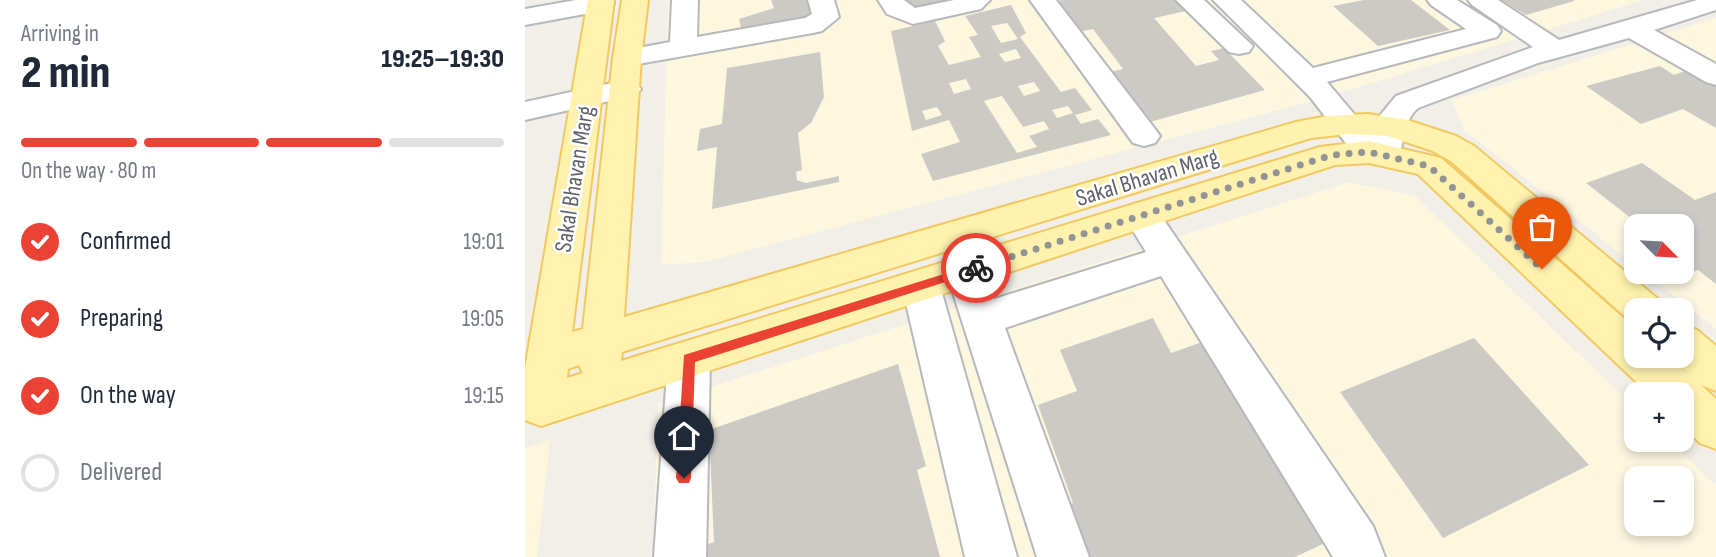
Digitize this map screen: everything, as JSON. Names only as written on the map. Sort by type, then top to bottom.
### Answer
[{"type":"main road","name":"Sakal Bhavan Marg","points":[[598,388],[635,0]]},
{"type":"main road","name":"Sakal Bhavan Marg","points":[[599,6],[587,97],[536,360],[533,408],[1332,155],[1363,136]]},
{"type":"main road","name":"Sakal Bhavan Marg","points":[[536,360],[1363,136],[1411,129],[1440,139],[1463,154],[1630,298]]},
{"type":"main road","name":"Sakal Bhavan Marg","points":[[1363,136],[1429,166],[1624,343]]},
{"type":"main road","points":[[1694,353],[1716,372]]},
{"type":"main road","name":"Sakal Bhavan Marg","points":[[1651,368],[1666,382]]},
{"type":"main road","name":"Sakal Bhavan Marg","points":[[1694,408],[1716,428]]},
{"type":"street","points":[[683,49],[685,0]]},
{"type":"street","points":[[525,111],[587,97],[626,74],[683,49],[813,25],[826,17],[821,0]]},
{"type":"street","points":[[891,0],[896,9],[913,16],[972,4],[977,0]]},
{"type":"street","points":[[1043,0],[1144,136]]},
{"type":"street","points":[[1189,0],[1363,136]]},
{"type":"street","points":[[1226,0],[1308,78],[1363,136]]},
{"type":"street","points":[[1440,0],[1488,31],[1528,45]]},
{"type":"street","points":[[1481,0],[1528,45]]},
{"type":"street","points":[[1363,136],[1407,102],[1528,45],[1556,37],[1632,29],[1716,2]]},
{"type":"street","points":[[525,15],[599,6]]},
{"type":"street","points":[[525,37],[599,6]]},
{"type":"street","points":[[1632,29],[1716,76]]},
{"type":"street","points":[[1308,78],[1488,31]]},
{"type":"street","points":[[1142,216],[1355,544],[1359,557]]},
{"type":"street","points":[[982,319],[1170,259]]},
{"type":"street","points":[[965,271],[1063,557]]},
{"type":"street","points":[[921,286],[991,557]]},
{"type":"street","points":[[680,557],[689,359]]},
{"type":"shaded area","points":[[668,0],[1644,0],[1320,99],[701,263],[661,264]]},
{"type":"shaded area","points":[[1716,18],[1716,329],[1694,312],[1694,298],[1677,298],[1659,284],[1694,284],[1694,214],[1624,214],[1624,257],[1464,130],[1452,100]]},
{"type":"shaded area","points":[[1349,182],[1415,196],[1624,397],[1624,452],[1681,452],[1716,486],[1716,557],[653,557],[658,404]]},
{"type":"shaded area","points":[[550,440],[537,557],[525,557],[525,448]]},
{"type":"building","points":[[771,0],[814,0],[820,13],[742,31],[739,19],[774,8]]},
{"type":"building","points":[[908,0],[949,0],[949,1],[908,9]]},
{"type":"building","points":[[1182,0],[1191,10],[1154,18],[1196,66],[1219,60],[1211,51],[1224,48],[1265,90],[1139,125],[1103,74],[1123,69],[1093,29],[1074,33],[1052,2]]},
{"type":"building","points":[[1364,0],[1411,0],[1450,30],[1378,46],[1333,6]]},
{"type":"building","points":[[1501,0],[1574,0],[1574,1],[1526,15]]},
{"type":"building","points":[[1011,5],[1026,33],[1020,37],[1061,92],[1075,88],[1092,110],[1075,115],[1081,124],[1098,119],[1111,135],[933,181],[921,154],[960,142],[949,120],[912,131],[891,31],[935,21],[945,41],[938,46],[949,65],[981,57],[969,37],[978,35],[965,16]],"holes":[[[1007,23],[1018,39],[1001,43],[991,26]],[[1016,49],[1021,58],[1005,62],[999,54]],[[966,79],[971,89],[954,94],[949,83]],[[1034,82],[1040,91],[1024,96],[1018,86]],[[1002,96],[1023,127],[1044,121],[1049,129],[1029,136],[1037,147],[1017,153],[984,101]],[[1068,106],[1073,113],[1057,118],[1052,110]],[[937,107],[942,115],[926,120],[922,111]]]},
{"type":"building","points":[[820,52],[824,97],[811,123],[798,133],[802,170],[796,172],[797,180],[806,183],[839,176],[839,182],[712,209],[717,147],[697,151],[700,129],[722,124],[727,68]]},
{"type":"building","points":[[1660,66],[1674,75],[1690,69],[1716,83],[1716,128],[1683,109],[1641,124],[1586,86]]},
{"type":"building","points":[[1642,163],[1695,200],[1716,192],[1716,284],[1698,270],[1694,272],[1694,214],[1626,214],[1586,183]]},
{"type":"building","points":[[1153,318],[1171,353],[1205,341],[1323,544],[1295,557],[1084,557],[1066,506],[1073,503],[1038,405],[1077,391],[1060,350]]},
{"type":"building","points":[[1474,338],[1589,465],[1443,538],[1340,392]]},
{"type":"building","points":[[898,364],[926,466],[917,470],[940,557],[687,557],[687,552],[714,542],[709,430]]},
{"type":"way so far","points":[[976,268],[1332,155],[1369,152],[1405,158],[1429,166],[1542,269]]},
{"type":"route","points":[[684,478],[689,359],[976,268]]}]
